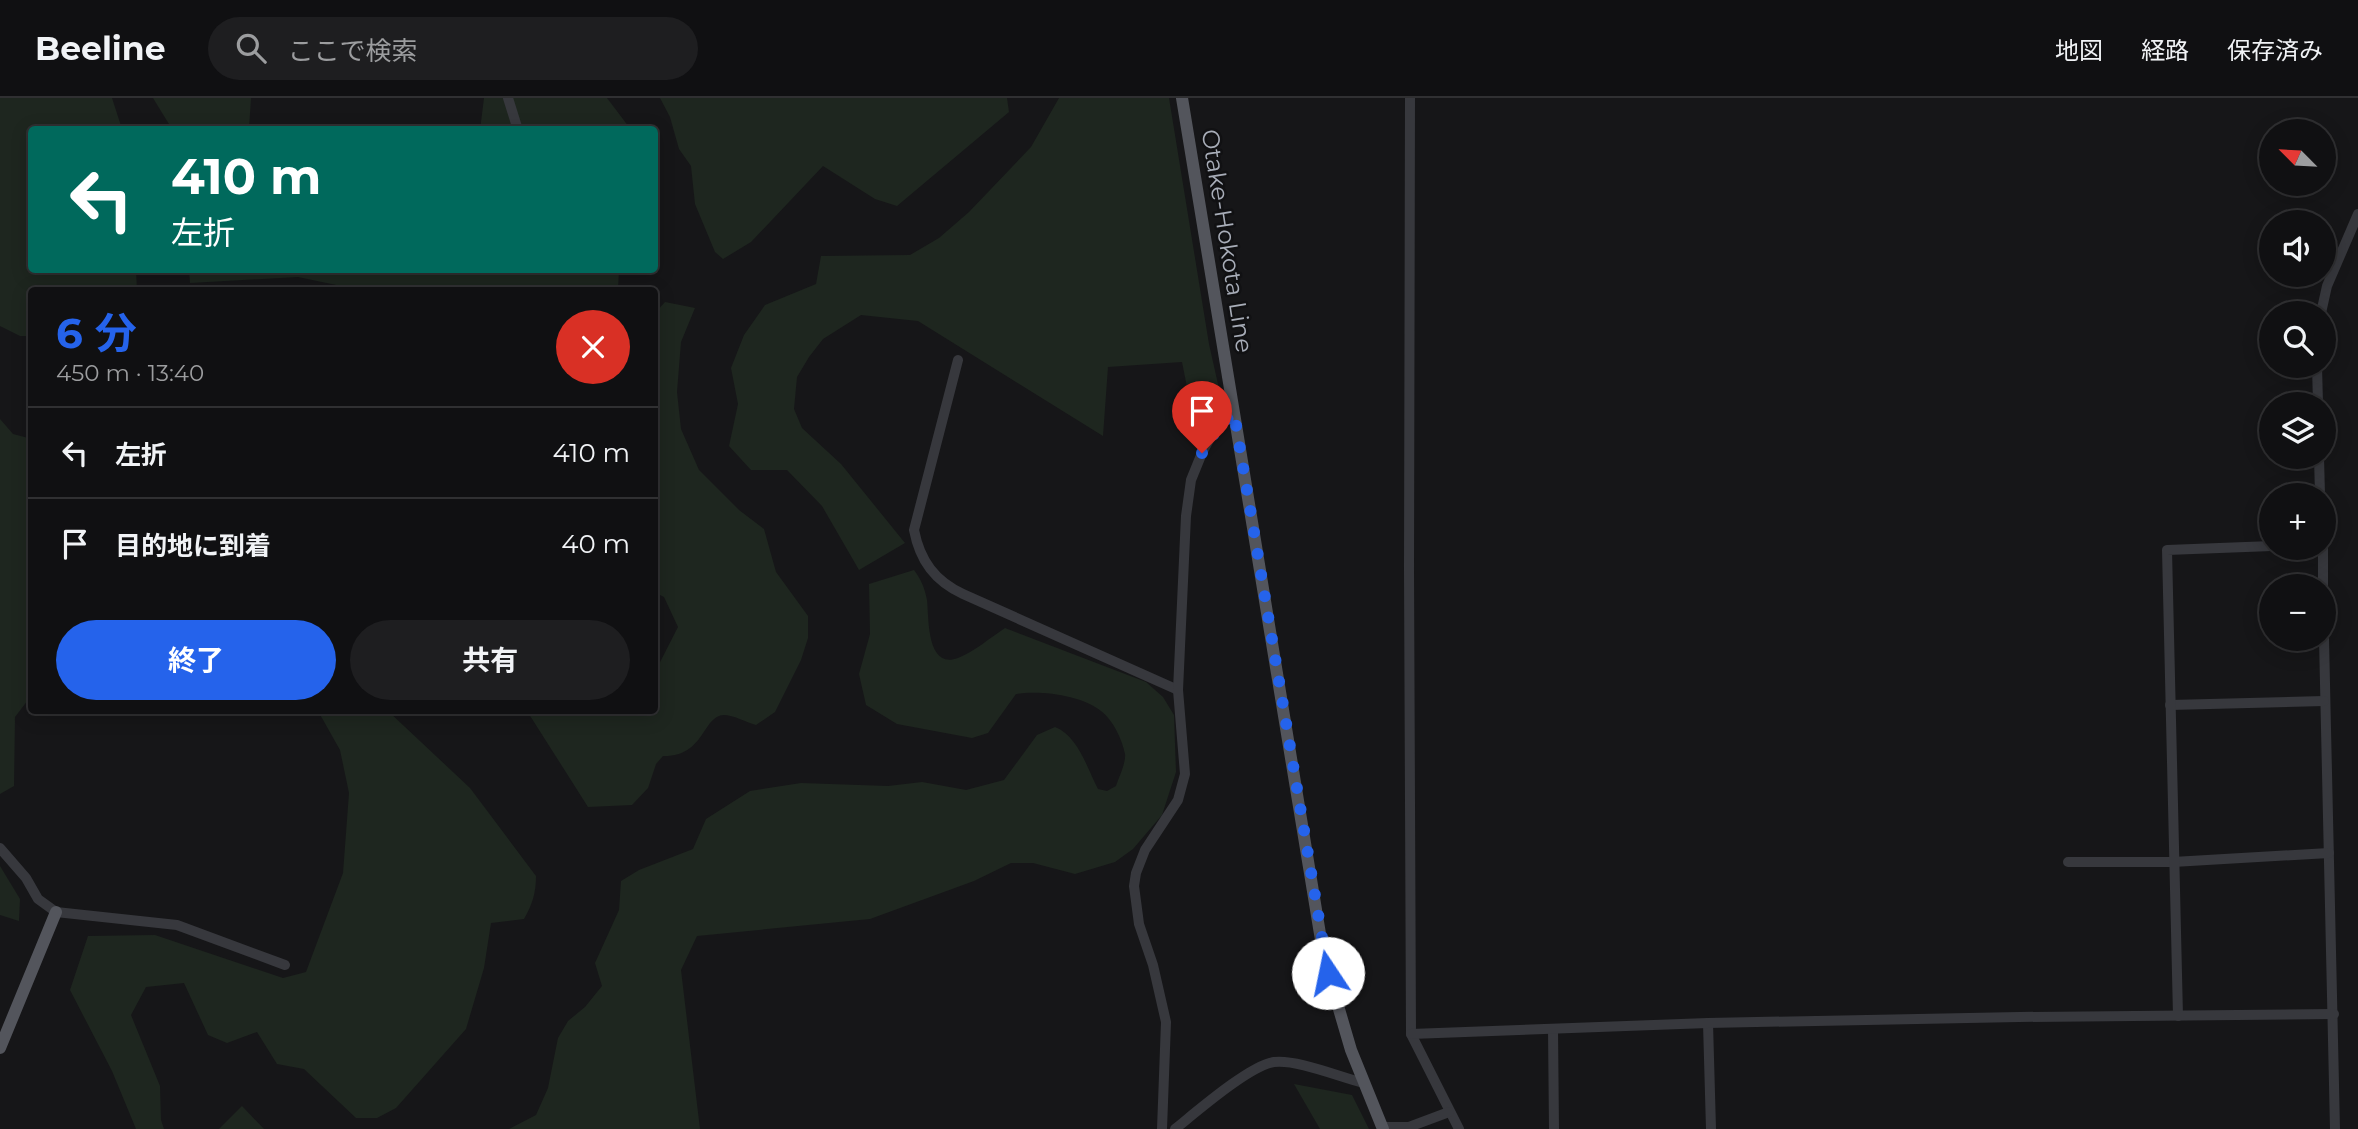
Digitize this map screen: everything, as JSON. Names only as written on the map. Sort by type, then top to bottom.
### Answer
[{"type":"main road","name":"Otake-Hokota Line","points":[[1182,98],[1324,958],[1351,1050],[1383,1128]]},
{"type":"main road","points":[[0,1048],[56,912]]},
{"type":"street","points":[[508,98],[517,126]]},
{"type":"street","points":[[1410,98],[1411,1034],[1459,1129]]},
{"type":"street","points":[[2324,301],[2327,286],[2358,215]]},
{"type":"street","points":[[958,360],[914,530],[916,541],[934,575],[955,590],[1178,690]]},
{"type":"street","points":[[1162,1129],[1166,1022],[1153,965],[1139,924],[1134,886],[1140,861],[1178,800],[1183,783],[1185,753],[1178,690],[1186,516],[1191,480],[1210,438],[1234,413]]},
{"type":"street","points":[[2178,1016],[2167,550],[2259,546]]},
{"type":"street","points":[[2324,651],[2335,1129]]},
{"type":"street","points":[[2170,705],[2325,701]]},
{"type":"street","points":[[0,848],[26,878],[38,899],[56,912],[177,925],[285,965]]},
{"type":"street","points":[[2068,862],[2173,862],[2329,853]]},
{"type":"street","points":[[1411,1034],[1708,1023],[2334,1014]]},
{"type":"street","points":[[1708,1023],[1711,1129]]},
{"type":"street","points":[[1553,1029],[1554,1129]]},
{"type":"street","points":[[1175,1129],[1223,1090],[1273,1062],[1294,1064],[1364,1083]]},
{"type":"street","points":[[1383,1128],[1409,1127],[1449,1112]]},
{"type":"shaded area","points":[[0,98],[112,98],[121,126],[28,126],[28,273],[136,273],[137,287],[28,287],[28,336],[20,336],[0,326]]},
{"type":"shaded area","points":[[153,98],[251,98],[249,126],[170,126]]},
{"type":"shaded area","points":[[484,98],[607,98],[628,126],[480,126]]},
{"type":"shaded area","points":[[660,98],[1007,98],[1009,112],[897,206],[875,199],[823,166],[751,242],[723,259],[715,252],[695,204],[691,166],[679,149],[670,117]]},
{"type":"shaded area","points":[[1059,98],[1169,98],[1209,344],[1224,411],[1195,439],[1190,437],[1190,402],[1182,362],[1108,367],[1103,436],[918,321],[861,315],[823,339],[809,357],[797,377],[794,409],[802,428],[841,464],[905,543],[859,570],[822,506],[787,470],[751,470],[729,446],[738,404],[731,368],[744,335],[765,305],[816,284],[821,256],[910,255],[939,238],[969,212],[1031,147]]},
{"type":"shaded area","points":[[189,273],[619,273],[618,287],[346,287],[298,277],[190,283]]},
{"type":"shaded area","points":[[665,302],[695,308],[681,342],[677,392],[681,429],[699,470],[739,510],[764,529],[776,572],[808,616],[808,638],[801,660],[775,712],[756,725],[728,715],[717,717],[687,750],[677,755],[663,756],[656,764],[648,788],[632,805],[588,807],[529,714],[658,714],[658,666],[678,627],[664,597],[658,594],[658,310]]},
{"type":"shaded area","points":[[0,419],[13,434],[28,438],[28,700],[15,717],[14,786],[0,794]]},
{"type":"shaded area","points":[[914,570],[925,592],[931,640],[940,656],[948,660],[958,658],[1005,628],[1146,682],[1163,697],[1174,715],[1176,772],[1162,815],[1133,849],[1115,862],[1075,874],[1033,863],[1011,863],[974,881],[870,919],[697,936],[681,970],[700,1129],[509,1129],[536,1115],[548,1088],[558,1038],[568,1021],[585,1007],[602,986],[595,963],[619,910],[621,881],[639,870],[693,849],[706,819],[750,791],[801,783],[888,786],[922,782],[966,790],[1004,780],[1037,735],[1055,727],[1063,731],[1076,745],[1098,789],[1107,791],[1116,786],[1125,758],[1122,742],[1105,715],[1083,701],[1048,693],[1016,694],[988,733],[972,738],[897,724],[866,705],[859,674],[870,634],[869,584]]},
{"type":"shaded area","points":[[320,714],[391,714],[470,788],[536,876],[534,893],[524,919],[491,923],[484,968],[466,1029],[396,1108],[377,1118],[356,1118],[304,1069],[277,1064],[257,1032],[227,1043],[208,1035],[184,983],[146,987],[131,1015],[160,1086],[161,1120],[164,1129],[136,1129],[112,1071],[70,990],[88,936],[155,935],[283,978],[306,972],[343,873],[349,793],[340,750]]},
{"type":"shaded area","points":[[0,866],[20,899],[19,921],[0,915]]},
{"type":"shaded area","points":[[1294,1084],[1352,1095],[1369,1129],[1320,1129]]},
{"type":"shaded area","points":[[242,1106],[264,1129],[219,1129]]},
{"type":"route","points":[[1202,453],[1218,427],[1234,413],[1328,973]]}]
